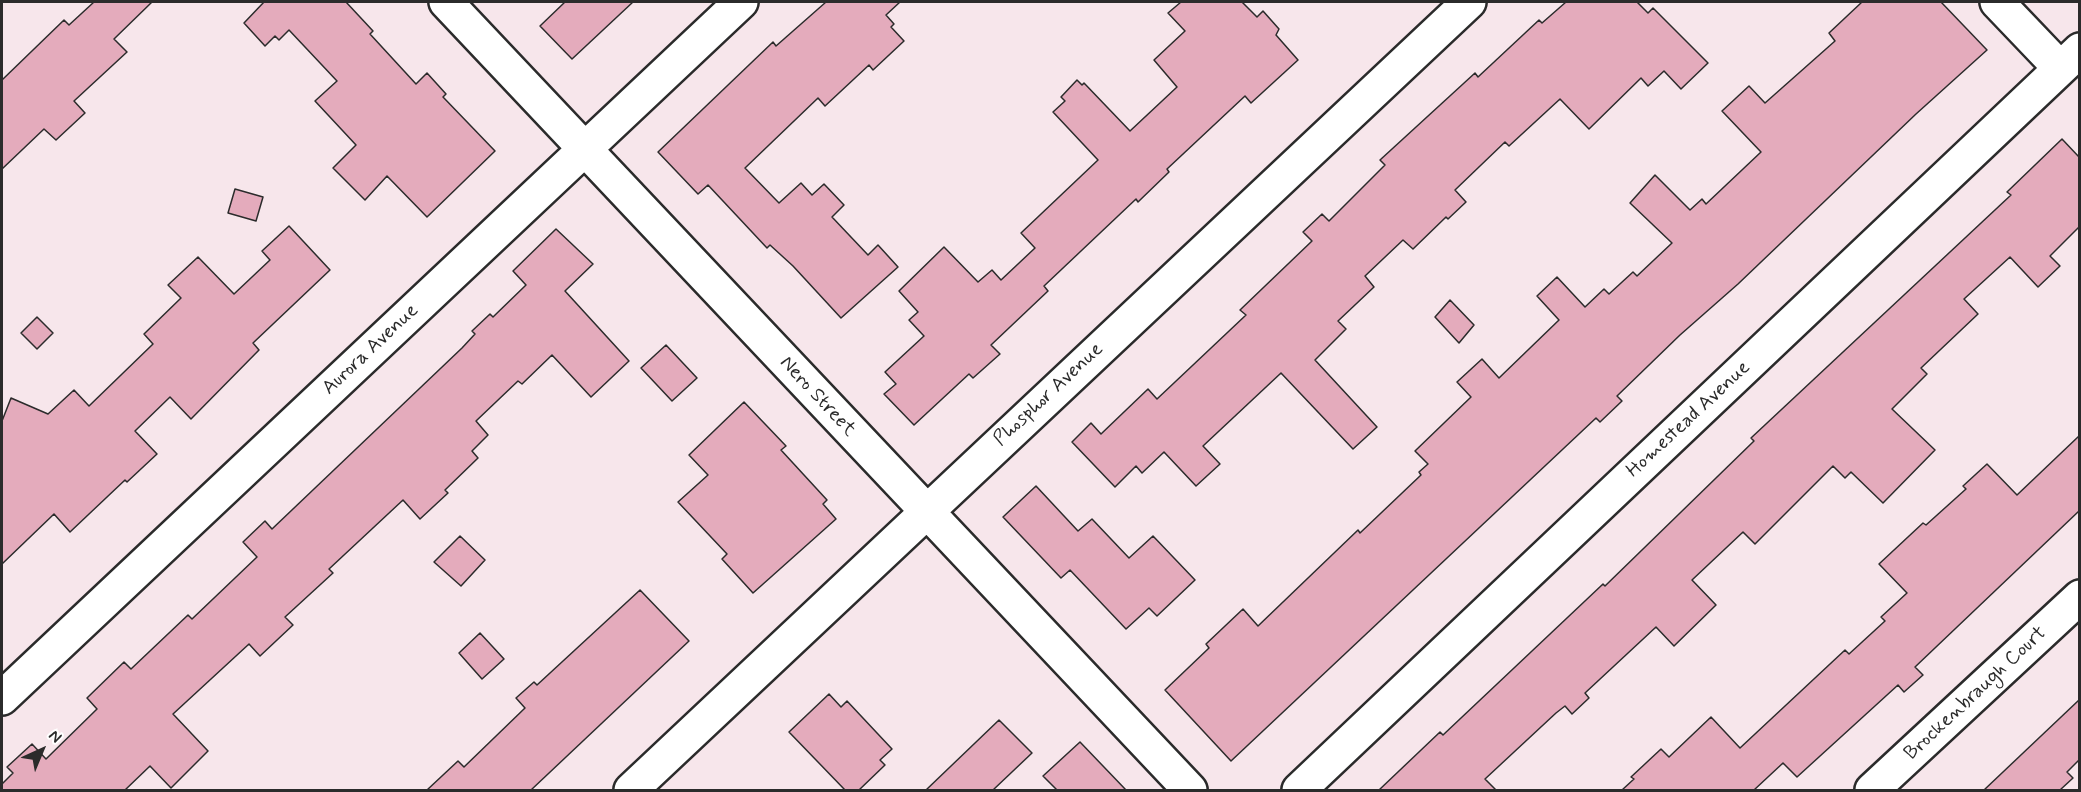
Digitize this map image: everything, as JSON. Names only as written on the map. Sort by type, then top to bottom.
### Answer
[{"type":"street","name":"Nero Street","points":[[446,2],[925,512],[1190,790]]},
{"type":"street","name":"Aurora Avenue","points":[[2,698],[741,2]]},
{"type":"street","name":"Phosphor Avenue","points":[[631,790],[1469,2]]},
{"type":"street","points":[[1997,2],[2070,59]]},
{"type":"street","name":"Homestead Avenue","points":[[1299,790],[2070,59]]},
{"type":"street","name":"Brockenbraugh Court","points":[[1872,790],[2079,597]]},
{"type":"building","points":[[94,2],[152,2],[114,39],[127,52],[74,101],[85,113],[56,140],[44,129],[2,169],[2,80],[64,20],[69,25]]},
{"type":"building","points":[[264,2],[346,2],[373,31],[370,34],[416,84],[427,73],[446,94],[443,97],[495,151],[427,217],[387,176],[365,200],[333,168],[356,145],[315,101],[337,81],[289,30],[279,40],[275,36],[265,46],[244,23]]},
{"type":"building","points":[[565,2],[633,2],[572,59],[540,26]]},
{"type":"building","points":[[826,2],[900,2],[886,15],[894,24],[891,27],[904,41],[873,70],[869,65],[825,106],[818,98],[745,168],[779,203],[801,183],[812,195],[824,184],[844,205],[832,217],[868,255],[878,245],[898,267],[841,318],[793,266],[770,245],[767,248],[708,185],[698,194],[658,152],[773,42],[776,46]]},
{"type":"building","points":[[1181,2],[1242,2],[1257,17],[1263,11],[1279,29],[1276,35],[1298,60],[1251,103],[1245,96],[1167,169],[1169,172],[1138,202],[1136,199],[1044,286],[1048,291],[991,345],[1000,354],[973,378],[969,374],[914,425],[884,394],[896,384],[885,372],[924,336],[909,320],[918,312],[899,291],[944,247],[978,282],[992,270],[1001,280],[1035,248],[1021,233],[1098,160],[1053,112],[1065,101],[1061,97],[1077,80],[1082,85],[1084,83],[1130,131],[1177,87],[1154,60],[1185,31],[1168,13]]},
{"type":"building","points":[[1566,2],[1637,2],[1648,13],[1653,8],[1708,63],[1681,89],[1664,71],[1648,86],[1641,78],[1589,129],[1560,99],[1509,146],[1505,142],[1455,190],[1466,202],[1448,219],[1446,217],[1413,249],[1403,240],[1365,276],[1374,287],[1338,321],[1346,329],[1315,360],[1377,427],[1353,449],[1281,373],[1203,446],[1220,464],[1196,486],[1164,452],[1142,473],[1136,466],[1115,487],[1072,442],[1091,423],[1101,434],[1148,389],[1157,399],[1246,315],[1240,310],[1312,241],[1303,232],[1322,214],[1329,221],[1385,165],[1380,160],[1475,73],[1478,77],[1539,20],[1542,23]]},
{"type":"building","points":[[1862,2],[1941,2],[1987,50],[1916,114],[1738,284],[1680,335],[1617,396],[1622,401],[1600,422],[1596,418],[1231,761],[1165,690],[1209,648],[1206,644],[1243,609],[1258,626],[1358,530],[1360,533],[1421,475],[1419,472],[1428,464],[1415,451],[1471,397],[1457,382],[1482,359],[1499,378],[1559,320],[1537,296],[1557,277],[1585,307],[1604,289],[1609,294],[1633,272],[1637,276],[1672,243],[1630,203],[1655,175],[1690,210],[1702,199],[1706,204],[1761,152],[1722,111],[1749,86],[1765,103],[1835,41],[1829,33]]},
{"type":"building","points":[[2062,139],[2079,157],[2079,227],[2050,256],[2060,266],[2038,287],[2010,257],[1964,299],[1978,314],[1921,368],[1927,374],[1892,409],[1935,450],[1883,503],[1851,472],[1845,478],[1833,466],[1755,544],[1743,532],[1692,580],[1716,605],[1674,646],[1656,627],[1585,693],[1589,698],[1572,714],[1565,706],[1485,779],[1496,790],[1379,790],[1440,732],[1443,735],[1603,584],[1605,586],[1754,441],[1751,438],[2011,195],[2007,192]]},
{"type":"building","points":[[235,189],[263,197],[256,221],[228,213]]},
{"type":"building","points":[[289,226],[330,270],[253,343],[259,350],[191,419],[170,397],[135,431],[157,454],[127,482],[125,480],[70,532],[54,514],[2,564],[2,421],[11,398],[48,414],[74,390],[89,406],[153,344],[144,334],[181,298],[168,285],[198,257],[234,294],[270,260],[262,251]]},
{"type":"building","points":[[556,229],[593,264],[565,291],[629,361],[591,397],[552,355],[522,384],[518,381],[476,421],[488,435],[472,451],[478,458],[445,490],[448,493],[420,519],[403,500],[329,569],[333,573],[285,617],[293,625],[260,656],[249,644],[173,714],[208,751],[171,788],[150,766],[125,790],[2,790],[2,784],[13,773],[7,767],[32,744],[46,759],[97,709],[87,698],[124,662],[131,669],[188,615],[192,619],[257,557],[243,542],[265,521],[272,529],[462,348],[475,334],[472,331],[490,314],[493,317],[526,285],[513,271]]},
{"type":"building","points":[[1450,300],[1474,325],[1459,343],[1435,317]]},
{"type":"building","points":[[37,317],[53,333],[37,349],[21,333]]},
{"type":"building","points":[[666,345],[697,378],[672,401],[641,368]]},
{"type":"building","points":[[744,402],[786,446],[781,450],[827,500],[823,504],[836,519],[753,593],[722,559],[727,554],[678,502],[708,475],[689,455]]},
{"type":"building","points":[[2079,436],[2079,511],[1915,667],[1923,675],[1904,692],[1898,685],[1797,777],[1783,763],[1754,790],[1622,790],[1634,779],[1631,777],[1661,749],[1669,757],[1711,717],[1740,748],[1845,650],[1849,654],[1885,621],[1881,617],[1907,593],[1879,564],[1923,523],[1926,525],[1966,489],[1963,486],[1987,464],[2017,495]]},
{"type":"building","points":[[1036,486],[1078,531],[1092,519],[1129,558],[1153,536],[1195,580],[1157,616],[1149,608],[1126,629],[1070,570],[1061,578],[1003,517]]},
{"type":"building","points":[[460,536],[485,560],[461,586],[434,562]]},
{"type":"building","points":[[640,590],[689,641],[531,790],[427,790],[458,761],[464,767],[525,708],[516,698],[534,682],[537,685]]},
{"type":"building","points":[[480,633],[504,659],[482,679],[459,653]]},
{"type":"building","points":[[829,694],[841,707],[847,701],[892,749],[880,760],[885,765],[859,790],[845,790],[789,732]]},
{"type":"building","points":[[2079,700],[2079,760],[2067,772],[2073,778],[2060,790],[1984,790]]},
{"type":"building","points":[[999,720],[1032,753],[993,790],[926,790]]},
{"type":"building","points":[[1080,742],[1126,790],[1057,790],[1043,776]]}]
